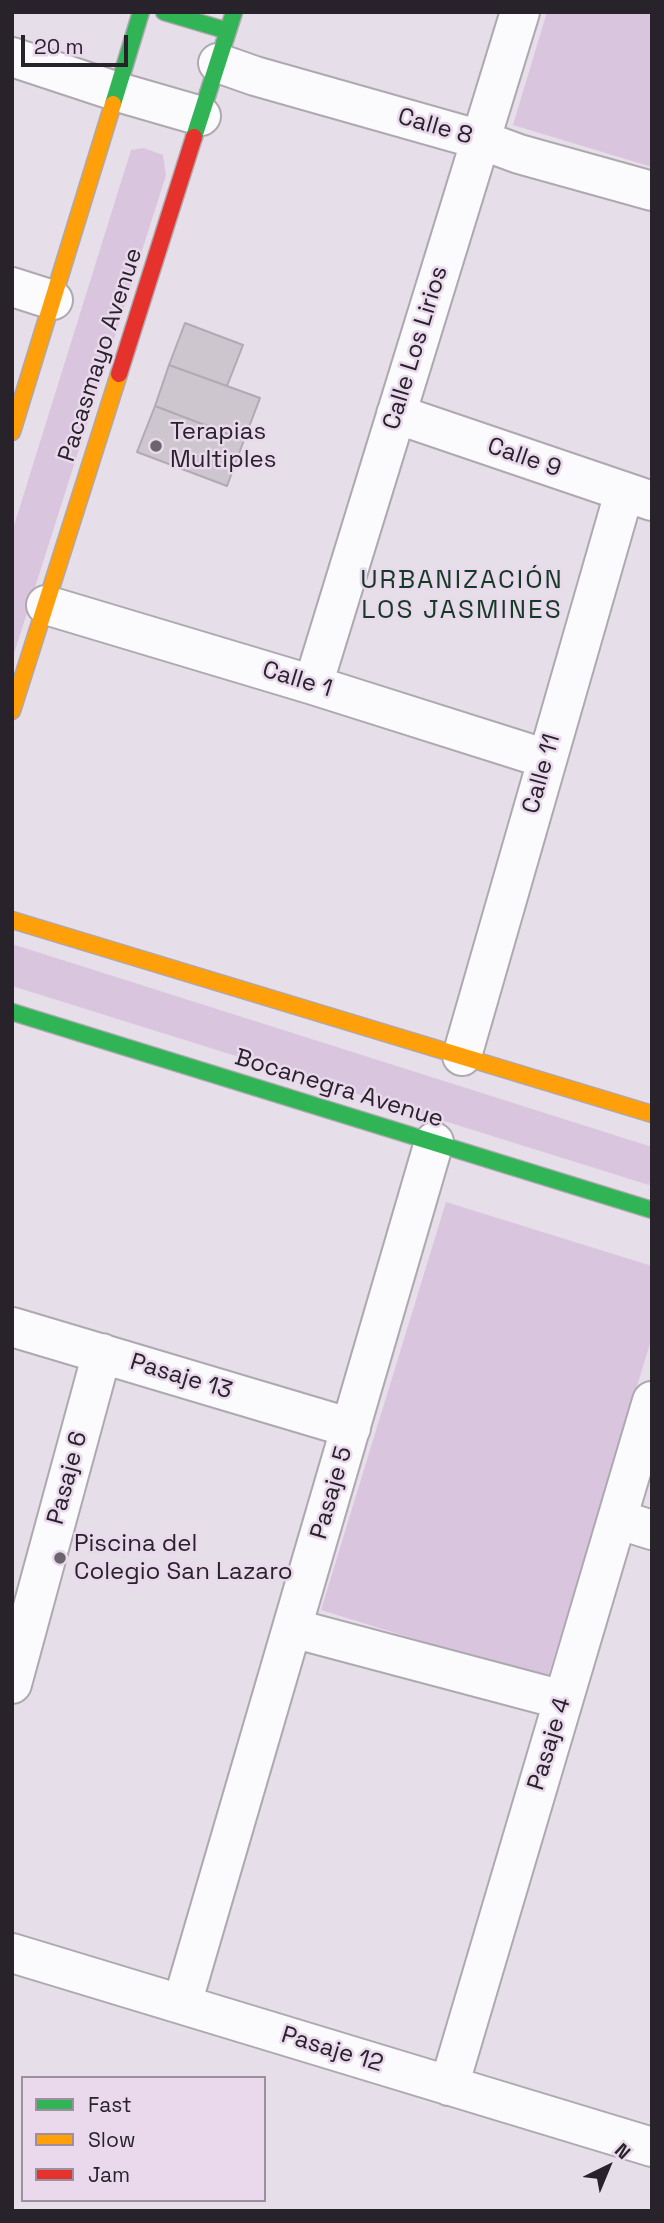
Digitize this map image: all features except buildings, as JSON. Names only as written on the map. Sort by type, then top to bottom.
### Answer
[{"type":"main road","points":[[12,432],[141,12]]},
{"type":"main road","points":[[164,12],[223,47]]},
{"type":"main road","name":"Pacasmayo Avenue","points":[[12,711],[234,12]]},
{"type":"main road","points":[[12,920],[652,1114]]},
{"type":"main road","name":"Bocanegra Avenue","points":[[12,1012],[652,1210]]},
{"type":"street","name":"Calle Los Lirios","points":[[313,685],[520,12]]},
{"type":"street","name":"Calle 8","points":[[223,47],[255,76],[652,191]]},
{"type":"street","points":[[12,57],[201,116]]},
{"type":"street","points":[[12,287],[53,300]]},
{"type":"street","name":"Calle 9","points":[[396,414],[638,497]]},
{"type":"street","name":"Calle 11","points":[[462,1056],[547,759],[638,497]]},
{"type":"street","name":"Calle 1","points":[[46,606],[313,685],[547,759]]},
{"type":"street","name":"Pasaje 5","points":[[182,2004],[434,1142]]},
{"type":"street","name":"Pasaje 13","points":[[12,1327],[351,1428]]},
{"type":"street","name":"Pasaje 6","points":[[12,1684],[102,1353]]},
{"type":"street","name":"Pasaje 4","points":[[449,2086],[563,1700],[634,1524],[652,1401]]},
{"type":"street","points":[[292,1628],[563,1700]]},
{"type":"street","name":"Pasaje 12","points":[[12,1952],[652,2147]]},
{"type":"shaded area","points":[[547,12],[652,12],[652,167],[513,125]]},
{"type":"shaded area","points":[[144,148],[163,155],[166,175],[12,660],[12,532],[131,150]]},
{"type":"shaded area","points":[[12,944],[652,1147],[649,1185],[12,986]]},
{"type":"shaded area","points":[[446,1202],[652,1266],[652,1337],[547,1680],[321,1610]]},
{"type":"traffic: fast","points":[[113,104],[141,12]]},
{"type":"traffic: fast","points":[[164,12],[228,31]]},
{"type":"traffic: fast","points":[[194,137],[234,12]]},
{"type":"traffic: fast","points":[[12,1012],[652,1210]]},
{"type":"traffic: slow","points":[[12,432],[113,104]]},
{"type":"traffic: slow","points":[[12,711],[119,374]]},
{"type":"traffic: slow","points":[[12,920],[652,1114]]},
{"type":"traffic: jam","points":[[119,374],[194,137]]},
{"type":"place","name":"Terapias Multiples","points":[[156,446]]},
{"type":"place","name":"Piscina del Colegio San Lazaro","points":[[60,1558]]},
{"type":"district","name":"URBANIZACIÓN LOS JASMINES","points":[[462,596]]}]
